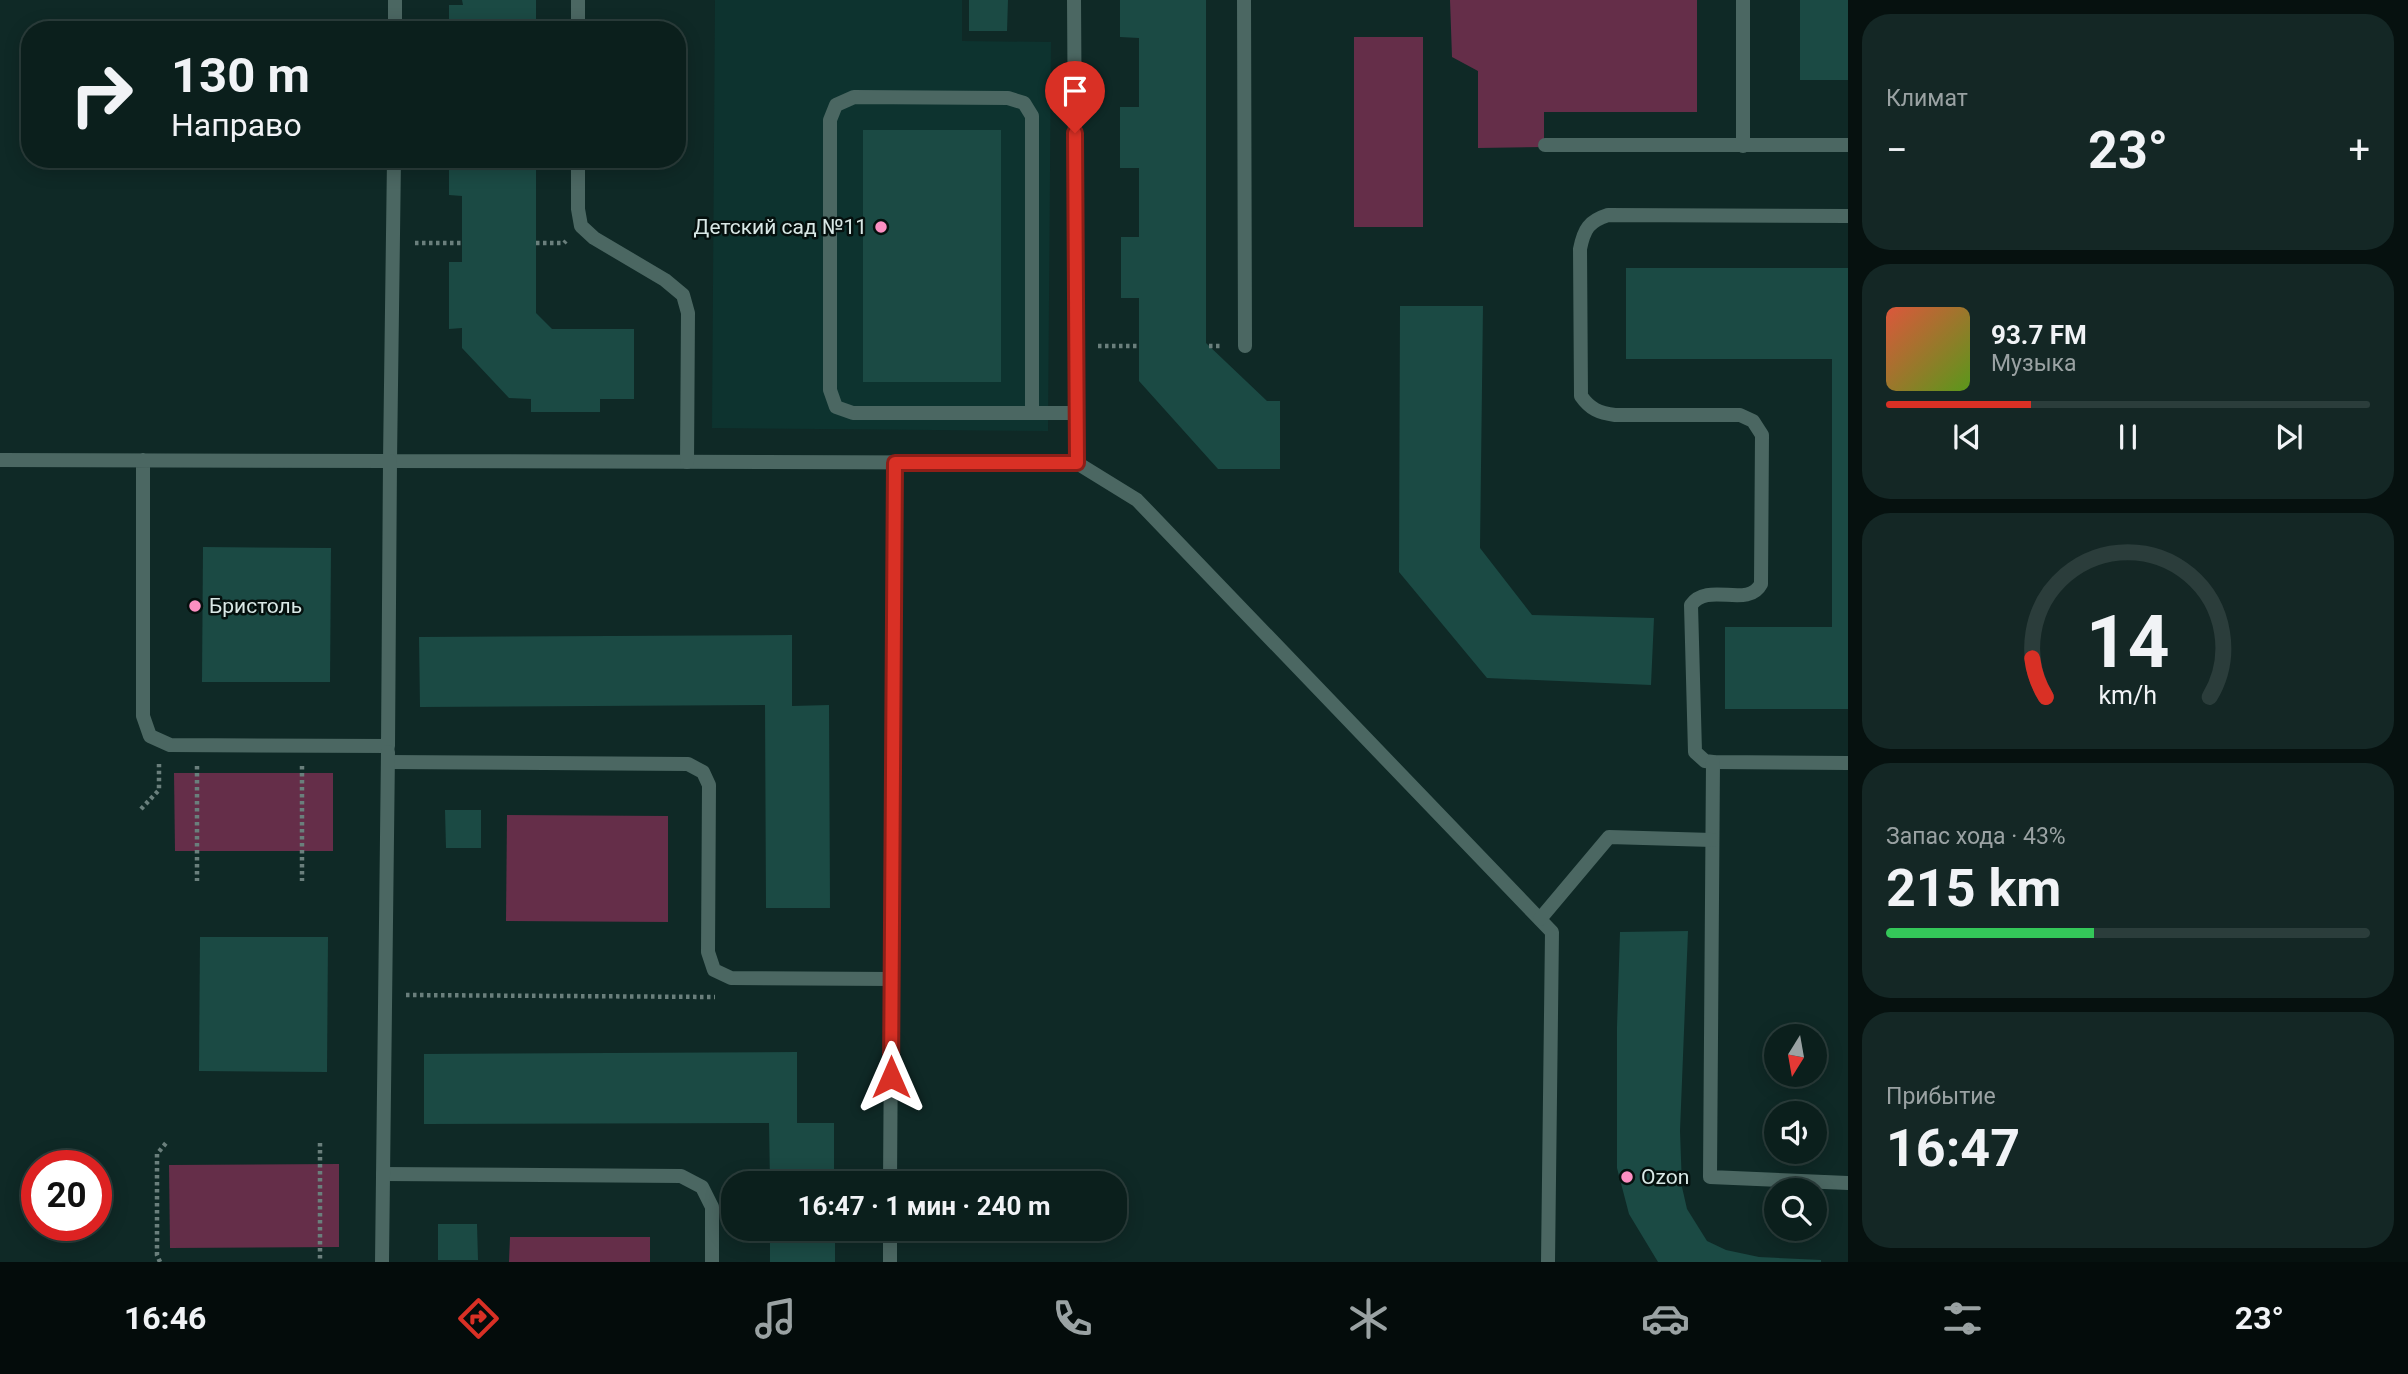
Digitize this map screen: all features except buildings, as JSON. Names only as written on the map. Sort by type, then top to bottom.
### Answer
[{"type":"lane","points":[[395,0],[395,21]]},
{"type":"lane","points":[[578,0],[578,21]]},
{"type":"lane","points":[[1074,0],[1077,463]]},
{"type":"lane","points":[[1244,0],[1245,346]]},
{"type":"lane","points":[[1743,0],[1743,146]]},
{"type":"lane","points":[[1032,413],[1032,116],[1024,103],[1008,98],[854,97],[836,105],[830,120],[830,390],[836,407],[853,413],[1032,413],[1077,413]]},
{"type":"lane","points":[[1545,145],[1848,145]]},
{"type":"lane","points":[[382,1262],[394,168]]},
{"type":"lane","points":[[578,168],[578,209],[581,226],[594,238],[665,280],[682,295],[688,313],[687,462]]},
{"type":"lane","points":[[1848,216],[1608,215],[1593,221],[1584,231],[1580,249],[1581,396],[1584,401],[1601,413],[1615,415],[1740,415],[1753,421],[1762,435],[1761,583],[1757,591],[1750,595],[1709,595],[1698,598],[1691,606],[1694,747],[1700,758],[1713,762],[1848,763]]},
{"type":"lane","points":[[0,460],[1077,463],[1136,500],[1552,932],[1548,1262]]},
{"type":"lane","points":[[143,460],[143,716],[150,736],[170,745],[388,746]]},
{"type":"lane","points":[[890,1171],[895,463]]},
{"type":"lane","points":[[388,762],[688,764],[703,772],[709,785],[708,952],[714,970],[732,978],[891,979]]},
{"type":"lane","points":[[1713,762],[1710,1177],[1848,1183]]},
{"type":"lane","points":[[1540,919],[1609,837],[1712,840]]},
{"type":"lane","points":[[383,1174],[681,1176],[702,1187],[712,1206],[712,1262]]},
{"type":"lane","points":[[890,1241],[890,1262]]},
{"type":"path","points":[[393,243],[462,243]]},
{"type":"path","points":[[1077,346],[1139,346]]},
{"type":"path","points":[[141,808],[159,790],[159,760],[170,745]]},
{"type":"path","points":[[197,746],[197,881]]},
{"type":"path","points":[[302,746],[302,881]]},
{"type":"path","points":[[385,995],[727,997]]},
{"type":"path","points":[[160,1262],[157,1255],[157,1154],[166,1143]]},
{"type":"path","points":[[320,1143],[320,1262]]},
{"type":"shaded area","name":"Детский сад №11","points":[[715,0],[962,0],[962,41],[1051,42],[1048,431],[712,428]]},
{"type":"shaded area","points":[[1450,0],[1697,0],[1697,112],[1544,112],[1544,147],[1478,148],[1478,71],[1452,57]]},
{"type":"shaded area","points":[[1354,37],[1423,37],[1423,227],[1354,227]]},
{"type":"shaded area","points":[[174,773],[333,773],[333,851],[175,851]]},
{"type":"shaded area","points":[[507,815],[668,816],[668,922],[506,921]]},
{"type":"shaded area","points":[[339,1164],[339,1247],[170,1248],[169,1165]]},
{"type":"shaded area","points":[[510,1237],[650,1237],[650,1262],[509,1262]]},
{"type":"place","name":"Детский сад №11","points":[[881,227]]},
{"type":"place","name":"Бристоль","points":[[195,606]]},
{"type":"place","name":"Ozon","points":[[1627,1177]]},
{"type":"route","points":[[891,1077],[895,463],[1077,463],[1075,133]]}]
